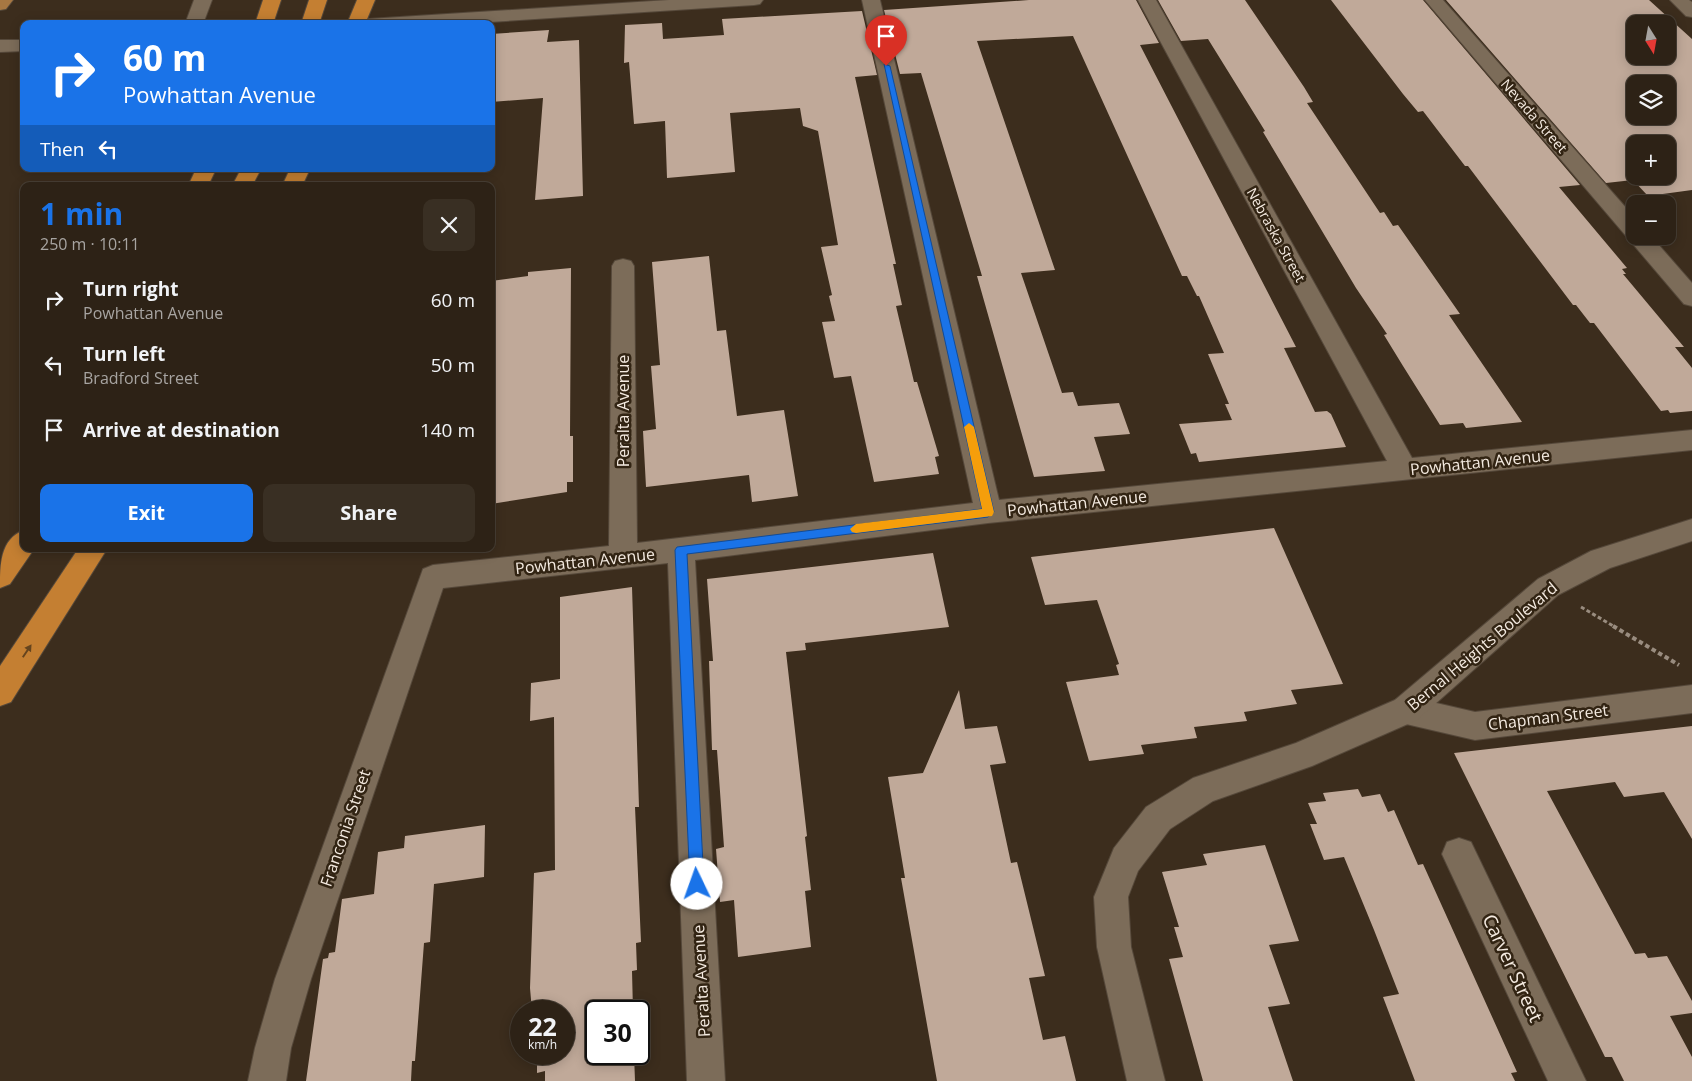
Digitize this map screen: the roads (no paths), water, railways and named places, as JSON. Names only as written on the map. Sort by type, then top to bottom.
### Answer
[{"type":"highway","points":[[265,20],[272,0]]},
{"type":"highway","points":[[311,20],[318,0]]},
{"type":"highway","points":[[358,20],[366,0]]},
{"type":"highway","points":[[0,576],[20,547]]},
{"type":"highway","points":[[0,692],[91,552]]},
{"type":"main road","points":[[0,5],[4,0]]},
{"type":"street","points":[[196,20],[203,0]]},
{"type":"street","points":[[417,20],[614,4],[754,0]]},
{"type":"street","points":[[871,0],[988,512]]},
{"type":"street","name":"Nebraska Street","points":[[1147,0],[1405,470]]},
{"type":"street","name":"Nevada Street","points":[[1434,0],[1626,222]]},
{"type":"street","points":[[1679,0],[1692,12]]},
{"type":"street","points":[[0,46],[20,45]]},
{"type":"street","points":[[1646,245],[1692,298]]},
{"type":"street","name":"Peralta Avenue","points":[[623,266],[623,556]]},
{"type":"street","name":"Powhattan Avenue","points":[[433,578],[988,512],[1692,440]]},
{"type":"street","name":"Bernal Heights Boulevard","points":[[1146,1081],[1114,947],[1111,897],[1126,860],[1158,818],[1204,788],[1301,756],[1406,710],[1548,587],[1601,559],[1692,530]]},
{"type":"street","name":"Peralta Avenue","points":[[681,550],[706,1081]]},
{"type":"street","name":"Franconia Street","points":[[267,1081],[273,1048],[292,979],[433,578]]},
{"type":"street","name":"Chapman Street","points":[[1406,710],[1475,726],[1692,699]]},
{"type":"street","name":"Carver Street","points":[[1459,854],[1567,1081]]}]
